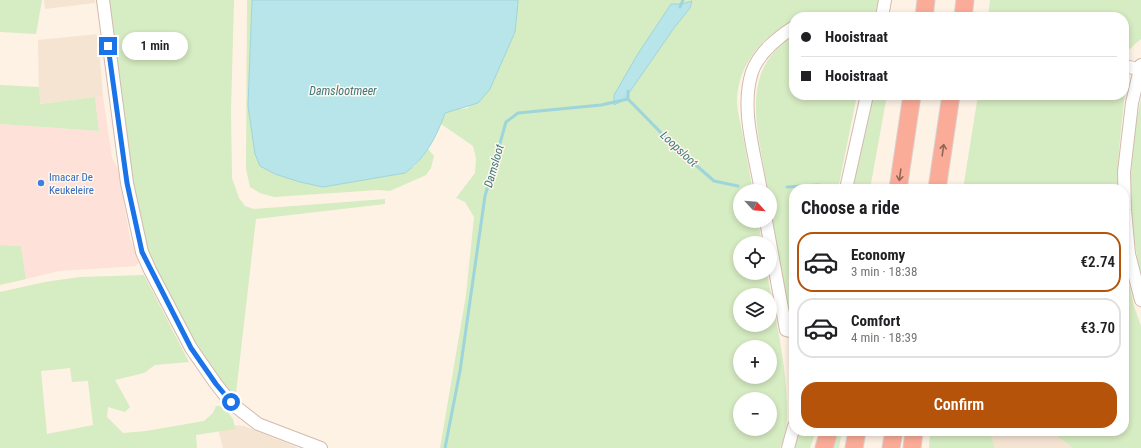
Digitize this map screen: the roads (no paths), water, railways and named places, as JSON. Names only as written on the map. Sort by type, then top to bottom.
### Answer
[{"type":"highway","points":[[925,12],[926,0]]},
{"type":"highway","points":[[964,12],[965,0]]},
{"type":"highway","points":[[899,184],[911,100]]},
{"type":"highway","points":[[938,184],[950,100]]},
{"type":"highway","points":[[824,448],[828,436]]},
{"type":"highway","points":[[854,448],[856,436]]},
{"type":"highway","points":[[891,448],[893,436]]},
{"type":"highway","points":[[912,448],[913,436]]},
{"type":"highway","points":[[921,448],[922,436]]},
{"type":"street","points":[[102,0],[127,183],[142,252],[148,265],[191,348],[216,384],[231,402],[258,424],[321,448]]},
{"type":"street","points":[[883,12],[885,0]]},
{"type":"street","points":[[760,184],[750,129],[748,101],[752,71],[763,53],[779,37],[789,30]]},
{"type":"street","points":[[1124,184],[1127,143],[1140,67],[1129,66]]},
{"type":"street","points":[[847,184],[866,100]]},
{"type":"street","points":[[767,228],[786,330],[789,331]]},
{"type":"street","points":[[1129,244],[1141,300]]},
{"type":"street","points":[[788,448],[791,436]]},
{"type":"water","name":"Damslootmeer","points":[[252,0],[518,0],[518,2],[515,32],[490,89],[478,103],[445,113],[430,146],[419,161],[405,173],[323,187],[275,174],[260,166],[255,154],[248,106]]},
{"type":"water","points":[[692,1],[690,8],[674,28],[624,100],[614,105],[614,95],[639,52],[671,4],[682,4]]},
{"type":"waterway","name":"Damsloot","points":[[680,7],[683,0]]},
{"type":"waterway","name":"Damsloot","points":[[445,448],[460,371],[485,196],[506,122],[518,113],[601,105],[628,99],[628,91]]},
{"type":"waterway","name":"Loopsloot","points":[[628,99],[673,145],[714,181],[733,185]]},
{"type":"place","name":"Imacar De Keukeleire","points":[[41,183]]}]
